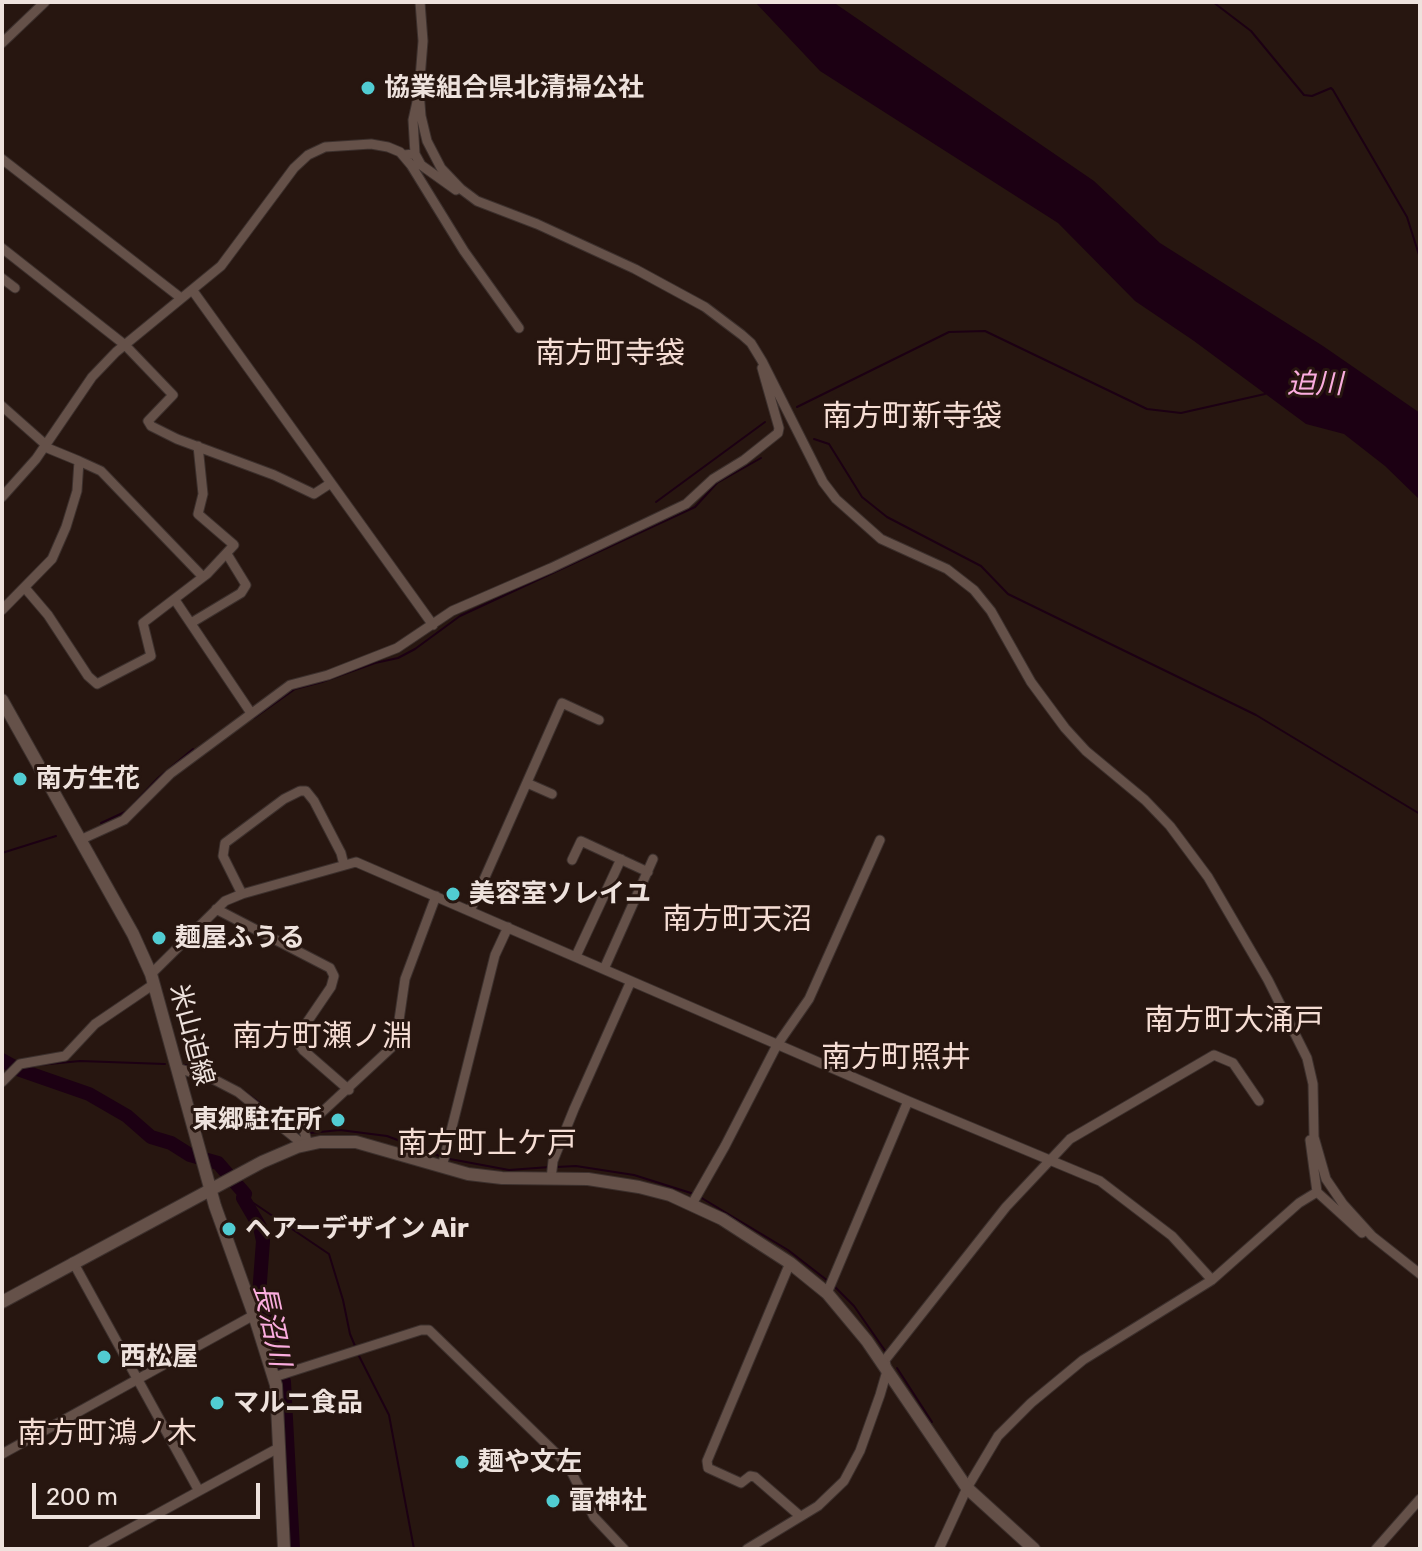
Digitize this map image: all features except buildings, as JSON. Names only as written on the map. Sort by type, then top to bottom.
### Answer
[{"type":"street","points":[[2,43],[45,2]]},
{"type":"street","points":[[420,2],[423,41],[413,120],[415,154],[421,165],[477,201],[606,255],[705,307],[751,343],[823,482],[836,499],[881,539],[947,569],[974,590],[991,611],[1031,682],[1065,728],[1086,751],[1145,800],[1189,849],[1298,1035],[1310,1071],[1317,1150],[1326,1179],[1343,1204],[1372,1236],[1420,1274]]},
{"type":"street","points":[[419,91],[421,116],[434,155],[451,179],[477,201]]},
{"type":"street","points":[[2,497],[46,446],[79,392],[106,361],[221,266],[294,168],[308,155],[336,145],[371,144],[388,147],[403,155],[519,328]]},
{"type":"street","points":[[403,155],[415,154]]},
{"type":"street","points":[[2,159],[181,298]]},
{"type":"street","points":[[2,248],[125,345],[173,395],[148,421],[151,426],[314,494],[331,483]]},
{"type":"street","points":[[2,278],[15,288]]},
{"type":"street","points":[[193,291],[433,625]]},
{"type":"street","points":[[79,837],[124,820],[170,774],[290,685],[382,655],[452,611],[686,504],[713,479],[775,437],[779,428],[761,372],[762,361]]},
{"type":"street","points":[[2,406],[46,446],[101,471],[203,577]]},
{"type":"street","points":[[25,588],[97,684],[151,656],[143,623],[203,577],[234,545],[198,514],[203,494],[198,446]]},
{"type":"street","points":[[2,610],[52,559],[77,491],[79,461]]},
{"type":"street","points":[[191,623],[241,593],[246,585],[227,554]]},
{"type":"street","points":[[175,600],[251,713]]},
{"type":"street","name":"米山迫線","points":[[2,700],[133,934],[153,979],[210,1190],[254,1315],[279,1375],[284,1549]]},
{"type":"street","points":[[470,911],[562,703],[599,720]]},
{"type":"street","points":[[527,783],[552,794]]},
{"type":"street","points":[[242,894],[223,856],[225,843],[284,799],[300,791],[306,791],[314,801],[344,865]]},
{"type":"street","points":[[695,1198],[777,1045],[809,999],[880,840]]},
{"type":"street","points":[[572,860],[581,841],[648,872]]},
{"type":"street","points":[[576,956],[621,859]]},
{"type":"street","points":[[604,969],[653,859]]},
{"type":"street","points":[[2,1082],[16,1067],[32,1060],[53,1060],[65,1056],[95,1024],[153,979],[216,909],[242,894],[356,862],[1110,1187],[1172,1236],[1212,1280]]},
{"type":"street","points":[[2,1302],[305,1139],[316,1117],[349,1090],[391,1048],[398,1027],[405,979],[436,896]]},
{"type":"street","points":[[216,909],[330,968],[334,976],[331,987],[299,1034],[298,1043],[349,1090]]},
{"type":"street","points":[[444,1160],[491,969],[508,927]]},
{"type":"street","points":[[552,1171],[574,1109],[631,981]]},
{"type":"street","points":[[747,1549],[818,1506],[844,1481],[860,1451],[887,1371],[885,1360],[1006,1207],[1070,1139],[1214,1055],[1233,1063],[1259,1101]]},
{"type":"street","points":[[177,1068],[213,1079],[238,1092],[305,1139],[356,1142],[444,1160],[493,1177],[552,1171],[695,1198],[722,1219],[829,1286],[967,1488],[1034,1549]]},
{"type":"street","points":[[829,1286],[908,1101]]},
{"type":"street","points":[[1314,1118],[1310,1140],[1317,1192],[1363,1233],[1372,1236]]},
{"type":"street","points":[[939,1549],[955,1520],[967,1488],[998,1436],[1031,1403],[1083,1360],[1212,1280],[1299,1203],[1317,1192]]},
{"type":"street","points":[[73,1262],[199,1491]]},
{"type":"street","points":[[790,1263],[707,1461],[708,1468],[741,1483],[750,1476],[755,1477],[800,1516]]},
{"type":"street","points":[[2,1454],[254,1315]]},
{"type":"street","points":[[279,1375],[429,1330],[568,1465],[594,1517],[624,1549]]},
{"type":"street","points":[[93,1549],[280,1447]]},
{"type":"street","points":[[1376,1549],[1420,1499]]},
{"type":"water","name":"迫川","points":[[755,2],[833,2],[1094,181],[1160,243],[1323,346],[1420,413],[1420,500],[1385,466],[1344,434],[1306,424],[1135,301],[1058,223],[820,71]]},
{"type":"waterway","points":[[1213,2],[1251,31],[1304,95],[1333,90],[1407,217],[1420,258]]},
{"type":"waterway","points":[[797,407],[949,332],[985,331],[1147,409],[1181,413],[1265,394]]},
{"type":"waterway","points":[[656,502],[765,422]]},
{"type":"waterway","points":[[814,439],[829,444],[862,497],[887,517],[981,566],[1008,594],[1256,715],[1420,814]]},
{"type":"waterway","points":[[254,718],[295,689],[398,658],[460,616],[695,507],[717,483],[761,458]]},
{"type":"waterway","points":[[101,823],[127,811],[158,778],[193,749]]},
{"type":"waterway","points":[[2,853],[56,836]]},
{"type":"waterway","name":"長沼川","points":[[2,1060],[20,1070],[89,1094],[127,1116],[151,1137],[171,1143],[190,1155],[218,1163],[245,1194],[243,1198],[260,1227],[263,1241],[259,1295],[284,1382],[293,1549]]},
{"type":"waterway","points":[[39,1065],[80,1061],[165,1064]]},
{"type":"waterway","points":[[185,1065],[207,1072]]},
{"type":"waterway","points":[[244,1091],[300,1133]]},
{"type":"waterway","points":[[310,1133],[340,1130],[387,1136],[440,1156]]},
{"type":"waterway","points":[[450,1159],[509,1170],[550,1167]]},
{"type":"waterway","points":[[556,1167],[576,1166],[634,1175],[694,1194]]},
{"type":"waterway","points":[[245,1194],[252,1202],[329,1254],[355,1346]]},
{"type":"waterway","points":[[700,1197],[788,1250],[828,1281]]},
{"type":"waterway","points":[[833,1285],[854,1306],[886,1352]]},
{"type":"waterway","points":[[359,1356],[389,1415],[414,1549]]},
{"type":"waterway","points":[[897,1368],[932,1422]]},
{"type":"place","name":"協業組合県北清掃公社","points":[[368,88]]},
{"type":"place","name":"南方生花","points":[[20,779]]},
{"type":"place","name":"美容室ソレイユ","points":[[453,894]]},
{"type":"place","name":"麺屋ふうる","points":[[159,938]]},
{"type":"place","name":"東郷駐在所","points":[[338,1120]]},
{"type":"place","name":"ヘアーデザイン Air","points":[[229,1229]]},
{"type":"place","name":"西松屋","points":[[104,1357]]},
{"type":"place","name":"マルニ食品","points":[[217,1403]]},
{"type":"place","name":"麺や文左","points":[[462,1462]]},
{"type":"place","name":"雷神社","points":[[553,1501]]},
{"type":"district","name":"南方町寺袋","points":[[610,354]]},
{"type":"district","name":"南方町新寺袋","points":[[912,417]]},
{"type":"district","name":"南方町天沼","points":[[737,920]]},
{"type":"district","name":"南方町大涌戸","points":[[1234,1021]]},
{"type":"district","name":"南方町瀬ノ淵","points":[[322,1037]]},
{"type":"district","name":"南方町照井","points":[[896,1058]]},
{"type":"district","name":"南方町上ケ戸","points":[[487,1144]]},
{"type":"district","name":"南方町鴻ノ木","points":[[107,1434]]}]
